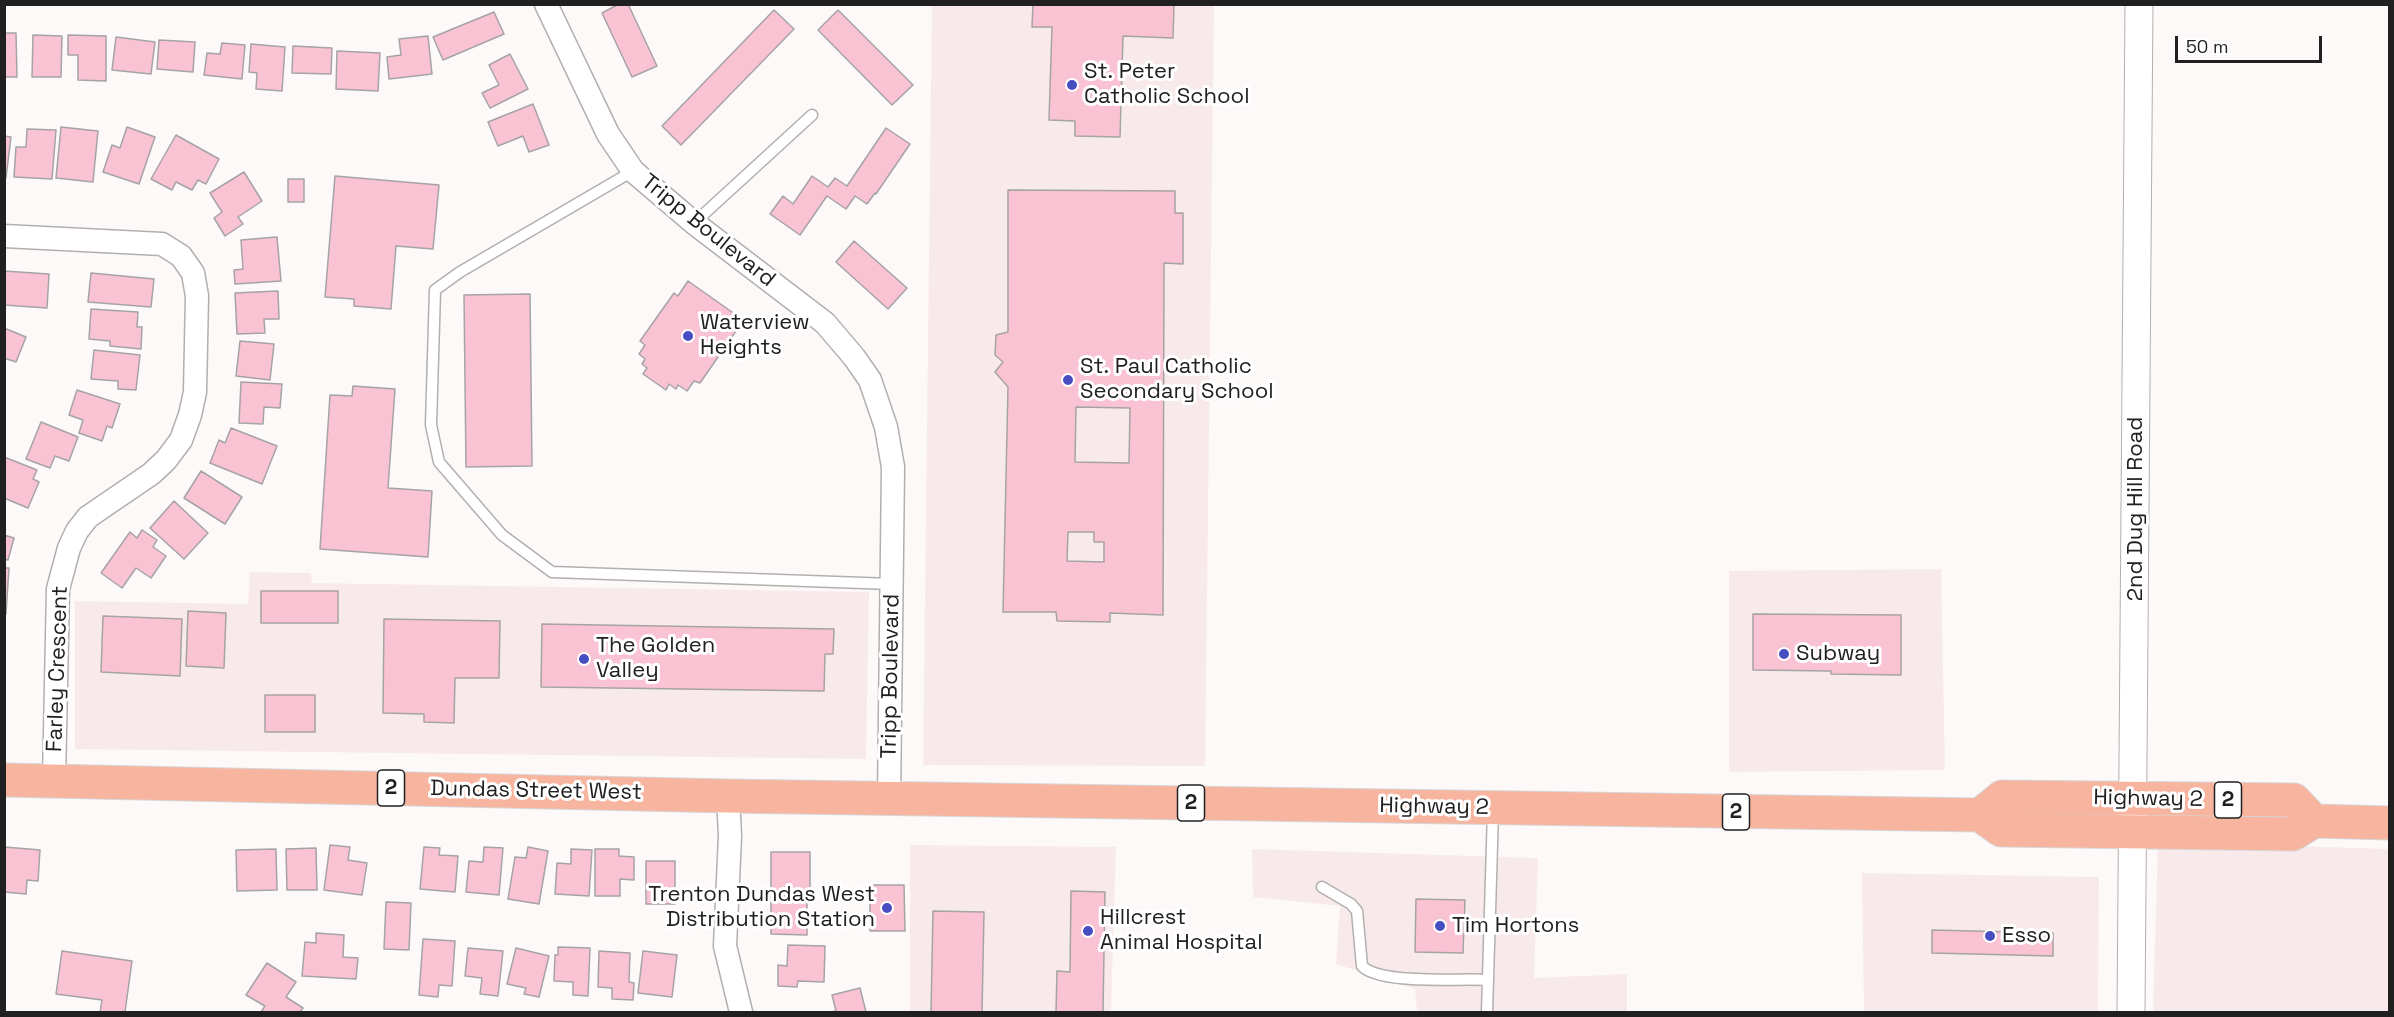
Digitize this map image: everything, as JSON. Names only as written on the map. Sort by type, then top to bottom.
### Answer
[{"type":"main road","name":"Dundas Street West","points":[[4,780],[889,798]]},
{"type":"main road","name":"Highway 2","points":[[1980,815],[2002,797],[2294,800],[2314,821]]},
{"type":"main road","name":"Highway 2","points":[[889,798],[1980,815],[2001,830],[2293,834],[2314,821],[2390,823]]},
{"type":"street","name":"Tripp Boulevard","points":[[546,4],[608,134],[633,171],[694,223],[825,323],[870,380],[886,428],[893,467],[889,798]]},
{"type":"street","name":"2nd Dug Hill Road","points":[[2131,1012],[2139,4]]},
{"type":"street","name":"Farley Crescent","points":[[4,236],[162,244],[181,256],[193,273],[197,296],[195,392],[190,416],[180,440],[166,460],[151,474],[88,517],[77,531],[69,548],[58,589],[54,780]]},
{"type":"street","points":[[728,796],[730,836],[725,946],[741,1012]]},
{"type":"lane","points":[[694,223],[812,115]]},
{"type":"lane","points":[[633,171],[460,272],[435,290],[431,425],[439,462],[502,535],[552,572],[892,584]]},
{"type":"lane","points":[[1487,1012],[1492,808]]},
{"type":"lane","points":[[1322,887],[1351,904],[1357,911],[1362,966],[1367,971],[1396,978],[1488,980]]},
{"type":"shaded area","name":"St. Paul Catholic Secondary School","points":[[932,5],[1214,5],[1205,766],[923,765]]},
{"type":"shaded area","points":[[1941,569],[1945,770],[1729,772],[1729,571]]},
{"type":"shaded area","points":[[250,572],[311,573],[312,583],[869,592],[866,759],[75,749],[75,601],[248,604]]},
{"type":"shaded area","points":[[2158,842],[2389,849],[2389,1012],[2153,1012]]},
{"type":"shaded area","points":[[910,845],[1116,847],[1111,1012],[910,1012]]},
{"type":"shaded area","points":[[1252,849],[1538,858],[1534,978],[1627,974],[1627,1012],[1417,1012],[1415,989],[1336,964],[1340,906],[1253,897]]},
{"type":"shaded area","points":[[1862,873],[2099,877],[2098,1012],[1864,1012]]},
{"type":"building","points":[[619,4],[628,4],[657,66],[632,77],[602,13]]},
{"type":"building","points":[[1033,4],[1174,4],[1173,38],[1123,36],[1120,137],[1075,136],[1075,121],[1049,120],[1052,27],[1032,27]]},
{"type":"building","points":[[774,10],[794,29],[681,145],[662,126]]},
{"type":"building","points":[[838,10],[913,85],[892,105],[818,30]]},
{"type":"building","points":[[494,12],[504,34],[443,60],[433,37]]},
{"type":"building","points":[[4,33],[16,33],[17,77],[4,77]]},
{"type":"building","points":[[33,35],[62,36],[61,77],[32,77]]},
{"type":"building","points":[[68,35],[106,36],[106,81],[78,80],[78,55],[68,55]]},
{"type":"building","points":[[428,36],[432,74],[389,79],[387,57],[401,55],[399,39]]},
{"type":"building","points":[[116,37],[155,42],[151,74],[112,70]]},
{"type":"building","points":[[159,40],[195,42],[193,72],[157,69]]},
{"type":"building","points":[[222,43],[245,45],[242,79],[204,75],[207,53],[220,54]]},
{"type":"building","points":[[251,44],[285,47],[282,91],[256,89],[257,73],[249,72]]},
{"type":"building","points":[[293,46],[332,48],[331,74],[292,73]]},
{"type":"building","points":[[337,51],[380,53],[378,91],[336,89]]},
{"type":"building","points":[[510,54],[528,89],[490,108],[482,93],[499,85],[489,65]]},
{"type":"building","points":[[533,104],[549,145],[529,152],[523,136],[498,146],[488,122]]},
{"type":"building","points":[[61,127],[98,131],[93,182],[56,178]]},
{"type":"building","points":[[127,127],[155,137],[139,184],[103,172],[112,145],[120,148]]},
{"type":"building","points":[[886,128],[910,144],[867,204],[855,196],[846,209],[827,196],[800,235],[770,214],[783,196],[793,204],[812,176],[828,187],[835,178],[847,186]]},
{"type":"building","points":[[27,129],[56,130],[52,179],[14,177],[16,147],[26,147]]},
{"type":"building","points":[[176,135],[219,159],[206,184],[198,180],[192,190],[176,182],[172,190],[151,179]]},
{"type":"building","points":[[4,136],[11,137],[6,178],[4,178]]},
{"type":"building","points":[[244,172],[262,201],[238,217],[243,224],[225,236],[214,218],[222,212],[210,193]]},
{"type":"building","points":[[335,176],[439,185],[433,249],[396,246],[391,309],[354,306],[354,299],[325,297]]},
{"type":"building","points":[[288,179],[304,179],[304,202],[288,202]]},
{"type":"building","points":[[1008,190],[1175,191],[1175,213],[1183,213],[1183,264],[1164,263],[1163,615],[1110,613],[1110,622],[1057,621],[1056,612],[1003,612],[1008,387],[995,372],[1003,362],[995,355],[996,335],[1008,332]],"holes":[[[1076,407],[1130,408],[1129,463],[1075,462]],[[1068,532],[1094,532],[1094,542],[1104,542],[1104,562],[1067,561]]]},
{"type":"building","points":[[277,237],[281,281],[235,284],[234,270],[243,269],[241,240]]},
{"type":"building","points":[[854,241],[907,288],[888,309],[836,262]]},
{"type":"building","points":[[4,271],[49,274],[47,308],[4,305]]},
{"type":"building","points":[[91,273],[154,279],[151,307],[88,302]]},
{"type":"building","name":"Waterview Heights","points":[[688,281],[739,317],[731,328],[736,331],[700,383],[694,381],[687,391],[678,385],[676,389],[669,384],[666,390],[643,374],[647,368],[642,364],[645,359],[639,354],[645,345],[640,341],[674,293],[678,296]]},
{"type":"building","points":[[278,291],[279,319],[264,319],[265,333],[237,334],[235,293]]},
{"type":"building","points":[[530,294],[532,466],[466,467],[464,295]]},
{"type":"building","points":[[91,309],[138,312],[137,327],[142,327],[141,349],[110,346],[110,341],[89,339]]},
{"type":"building","points":[[4,328],[26,337],[16,362],[4,358]]},
{"type":"building","points":[[240,341],[274,344],[270,380],[236,376]]},
{"type":"building","points":[[94,350],[140,355],[136,390],[118,389],[118,381],[91,379]]},
{"type":"building","points":[[241,382],[282,384],[280,408],[264,407],[263,424],[239,423]]},
{"type":"building","points":[[353,386],[395,389],[388,488],[432,491],[428,557],[320,549],[330,395],[352,396]]},
{"type":"building","points":[[77,390],[120,404],[112,428],[107,426],[102,441],[79,433],[83,420],[69,415]]},
{"type":"building","points":[[41,422],[78,437],[69,461],[55,456],[50,468],[26,459]]},
{"type":"building","points":[[231,428],[277,446],[262,484],[210,463],[219,440],[225,443]]},
{"type":"building","points":[[4,457],[37,470],[33,479],[39,482],[28,508],[4,498]]},
{"type":"building","points":[[201,471],[242,497],[225,524],[184,498]]},
{"type":"building","points":[[174,501],[208,533],[184,559],[150,528]]},
{"type":"building","points":[[142,530],[157,540],[153,547],[166,556],[151,578],[136,568],[122,588],[101,573],[130,532],[137,538]]},
{"type":"building","points":[[4,535],[14,538],[8,560],[4,559]]},
{"type":"building","points":[[4,568],[9,568],[6,614],[4,614]]},
{"type":"building","points":[[261,591],[338,591],[338,623],[261,623]]},
{"type":"building","points":[[188,611],[226,613],[224,668],[186,666]]},
{"type":"building","points":[[1753,614],[1901,615],[1901,675],[1753,670]]},
{"type":"building","points":[[103,616],[182,619],[180,676],[101,672]]},
{"type":"building","points":[[384,619],[500,621],[499,678],[455,678],[454,723],[424,722],[424,714],[383,713]]},
{"type":"building","points":[[542,624],[834,629],[833,654],[825,654],[824,691],[541,687]]},
{"type":"building","points":[[265,695],[315,695],[315,732],[265,732]]},
{"type":"building","points":[[330,845],[350,847],[348,860],[367,863],[362,895],[324,890]]},
{"type":"building","points":[[5,847],[40,850],[38,881],[27,880],[26,894],[4,892]]},
{"type":"building","points":[[424,847],[440,848],[439,855],[458,856],[455,892],[420,889]]},
{"type":"building","points":[[484,847],[503,848],[499,895],[466,892],[469,861],[483,862]]},
{"type":"building","points":[[528,847],[548,851],[539,904],[508,899],[515,857],[526,858]]},
{"type":"building","points":[[316,848],[317,890],[287,890],[286,849]]},
{"type":"building","points":[[276,849],[277,890],[237,891],[236,850]]},
{"type":"building","points":[[571,849],[592,850],[589,896],[555,894],[557,863],[571,864]]},
{"type":"building","points":[[595,849],[619,849],[619,856],[634,857],[634,880],[620,879],[620,896],[595,896]]},
{"type":"building","points":[[771,852],[810,852],[810,890],[771,890]]},
{"type":"building","points":[[646,861],[675,861],[675,904],[646,904]]},
{"type":"building","name":"Trenton Dundas West Distribution Station","points":[[870,885],[904,885],[905,931],[870,931]]},
{"type":"building","name":"Hillcrest Animal Hospital","points":[[1071,891],[1105,892],[1103,1012],[1056,1012],[1057,971],[1070,972]]},
{"type":"building","points":[[771,896],[807,896],[807,935],[771,934]]},
{"type":"building","name":"Tim Hortons","points":[[1416,899],[1465,900],[1463,953],[1415,952]]},
{"type":"building","points":[[386,902],[411,903],[409,950],[384,949]]},
{"type":"building","points":[[933,911],[984,912],[982,1012],[931,1012]]},
{"type":"building","points":[[1932,930],[2053,933],[2053,956],[1932,953]]},
{"type":"building","points":[[316,933],[344,935],[343,957],[358,958],[356,979],[302,976],[305,942],[316,943]]},
{"type":"building","points":[[423,939],[455,941],[452,986],[439,985],[438,997],[419,995]]},
{"type":"building","points":[[788,945],[825,946],[824,982],[798,981],[797,987],[778,986],[778,965],[787,966]]},
{"type":"building","points":[[558,947],[590,948],[588,996],[573,995],[573,982],[554,981],[555,955],[558,955]]},
{"type":"building","points":[[468,948],[503,951],[498,996],[480,994],[482,978],[465,976]]},
{"type":"building","points":[[516,948],[549,956],[539,997],[524,994],[526,988],[507,984]]},
{"type":"building","points":[[62,951],[132,961],[125,1012],[100,1012],[102,1000],[56,994]]},
{"type":"building","points":[[599,951],[630,953],[629,982],[634,983],[633,1000],[612,999],[612,988],[598,987]]},
{"type":"building","points":[[643,951],[677,955],[672,997],[638,993]]},
{"type":"building","points":[[267,963],[296,982],[286,997],[303,1008],[300,1012],[261,1012],[265,1006],[246,995]]},
{"type":"building","points":[[860,988],[866,1012],[829,1012],[836,1011],[832,995]]},
{"type":"place","name":"St. Peter Catholic School","points":[[1072,85]]},
{"type":"place","name":"Waterview Heights","points":[[688,336]]},
{"type":"place","name":"St. Paul Catholic Secondary School","points":[[1068,380]]},
{"type":"place","name":"Subway","points":[[1784,654]]},
{"type":"place","name":"The Golden Valley","points":[[584,659]]},
{"type":"place","name":"Trenton Dundas West Distribution Station","points":[[887,908]]},
{"type":"place","name":"Tim Hortons","points":[[1440,926]]},
{"type":"place","name":"Hillcrest Animal Hospital","points":[[1088,931]]},
{"type":"place","name":"Esso","points":[[1990,936]]}]
